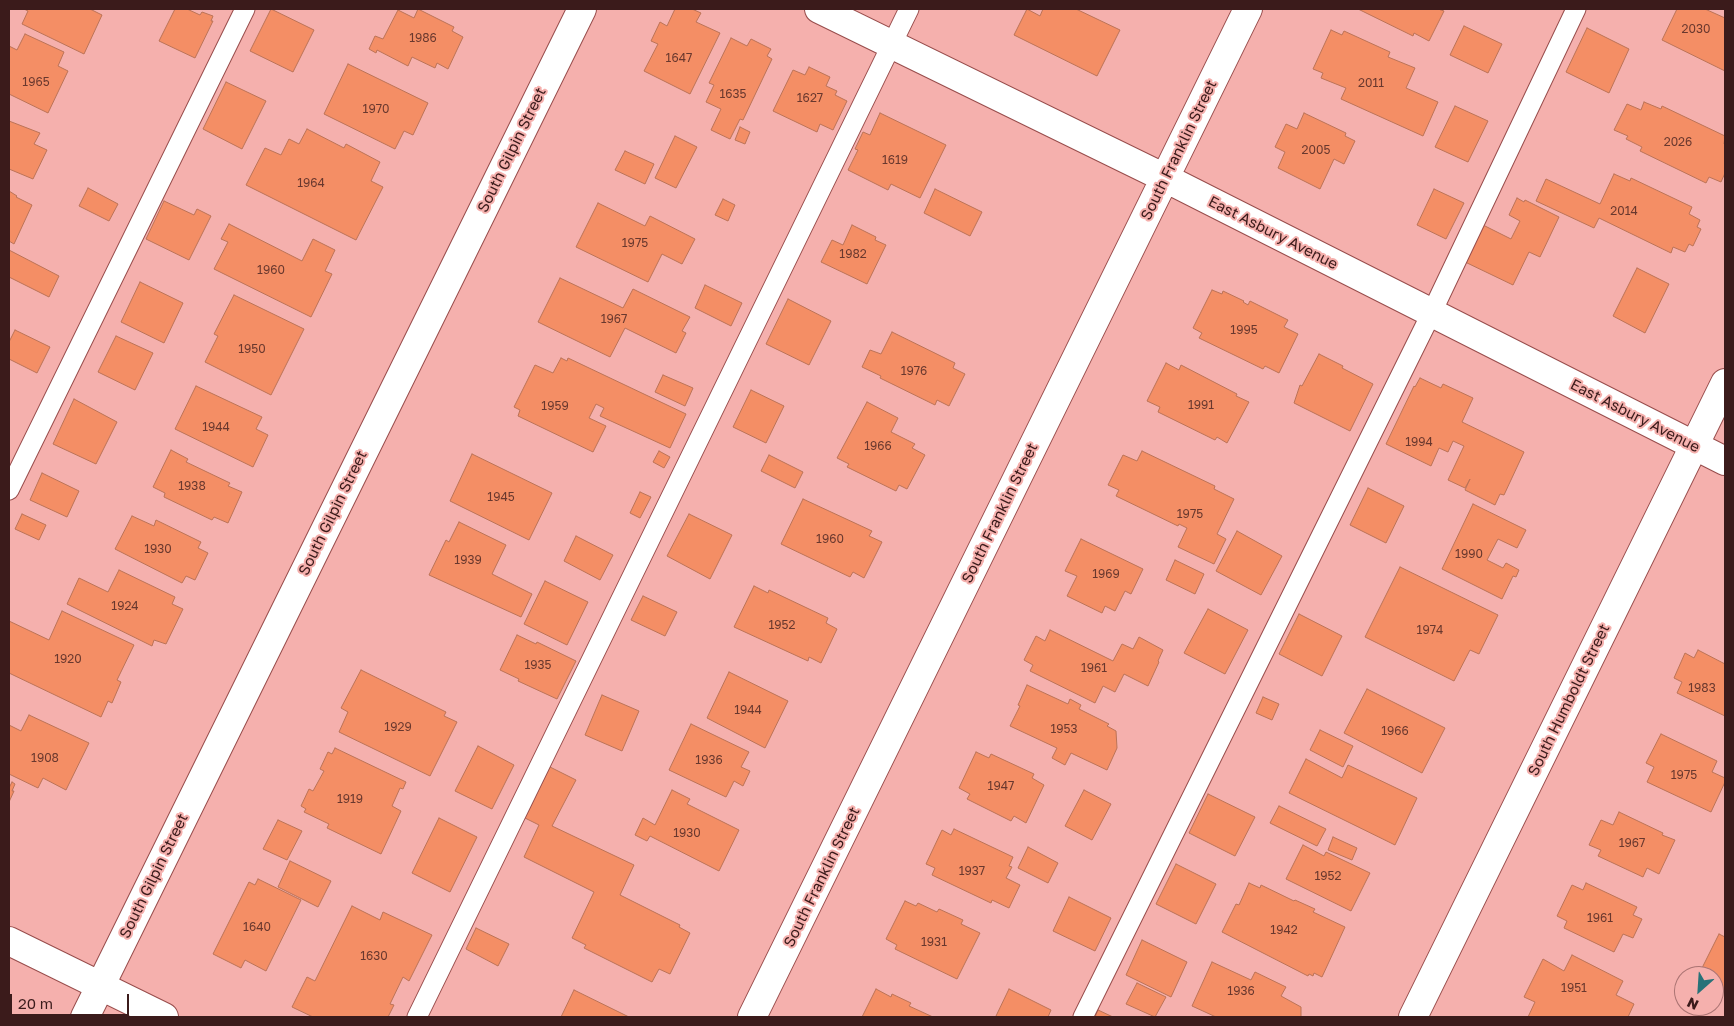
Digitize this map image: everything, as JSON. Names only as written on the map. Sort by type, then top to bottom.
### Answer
[{"type":"street","name":"South Gilpin Street","points":[[85,1017],[582,9]]},
{"type":"street","name":"East Asbury Avenue","points":[[819,9],[1165,178],[1725,461]]},
{"type":"street","name":"South Franklin Street","points":[[752,1017],[1248,9]]},
{"type":"street","name":"South Humboldt Street","points":[[1413,1017],[1725,383]]},
{"type":"street","points":[[9,941],[164,1017]]},
{"type":"lane","points":[[9,490],[244,9]]},
{"type":"lane","points":[[417,1017],[909,9]]},
{"type":"lane","points":[[1083,1017],[1432,312],[1576,9]]},
{"type":"building","points":[[24,9],[90,9],[102,15],[84,54],[22,24],[28,11]]},
{"type":"building","points":[[175,9],[187,9],[200,15],[202,12],[213,16],[211,21],[213,21],[195,58],[159,41]]},
{"type":"building","points":[[271,9],[314,30],[293,72],[250,51]]},
{"type":"building","points":[[418,9],[454,27],[452,31],[463,37],[448,69],[437,63],[435,68],[412,57],[408,66],[377,50],[376,53],[369,49],[375,36],[383,39],[398,10],[414,18]]},
{"type":"building","points":[[675,9],[692,9],[701,13],[696,22],[720,33],[690,94],[644,71],[658,44],[651,41],[660,22],[667,26]]},
{"type":"building","points":[[1027,9],[1040,16],[1043,9],[1076,9],[1120,30],[1097,76],[1014,35]]},
{"type":"building","points":[[1358,9],[1438,9],[1444,11],[1429,41],[1414,33],[1413,36]]},
{"type":"building","points":[[1677,9],[1705,9],[1725,18],[1725,71],[1662,40]]},
{"type":"building","points":[[1464,26],[1502,44],[1488,73],[1450,55]]},
{"type":"building","points":[[1587,28],[1629,49],[1609,93],[1566,72]]},
{"type":"building","points":[[1331,30],[1342,35],[1344,31],[1390,52],[1388,57],[1415,68],[1406,88],[1438,102],[1423,136],[1341,99],[1346,88],[1321,78],[1323,73],[1313,69]]},
{"type":"building","points":[[25,34],[64,52],[58,66],[68,71],[48,113],[9,94],[9,46],[17,50]]},
{"type":"building","points":[[731,38],[747,46],[751,39],[771,49],[767,56],[772,59],[743,120],[740,119],[730,139],[711,130],[721,109],[706,102],[714,85],[709,83]]},
{"type":"building","points":[[348,64],[428,103],[413,135],[404,131],[395,149],[324,114]]},
{"type":"building","points":[[809,67],[830,77],[826,86],[837,91],[835,95],[847,101],[833,130],[820,124],[817,132],[773,111],[793,70],[805,75]]},
{"type":"building","points":[[226,82],[266,101],[242,149],[203,129]]},
{"type":"building","points":[[1644,102],[1661,109],[1662,106],[1725,136],[1725,173],[1721,182],[1709,177],[1706,183],[1640,151],[1642,147],[1626,139],[1628,136],[1614,130],[1627,104],[1641,110]]},
{"type":"building","points":[[1455,106],[1488,121],[1468,162],[1435,147]]},
{"type":"building","points":[[880,113],[946,145],[920,198],[891,184],[888,190],[848,170],[858,150],[855,149],[863,132],[870,135]]},
{"type":"building","points":[[1304,113],[1346,133],[1345,136],[1355,141],[1344,164],[1334,159],[1320,189],[1278,168],[1285,152],[1275,147],[1286,124],[1297,129]]},
{"type":"building","points":[[9,121],[40,133],[34,144],[47,150],[33,179],[9,169]]},
{"type":"building","points":[[740,127],[750,132],[745,144],[735,140]]},
{"type":"building","points":[[307,129],[344,148],[346,144],[380,162],[371,181],[383,187],[356,240],[246,185],[265,148],[281,155],[289,139],[299,144]]},
{"type":"building","points":[[675,136],[697,147],[676,188],[655,178]]},
{"type":"building","points":[[625,151],[654,164],[645,184],[615,170]]},
{"type":"building","points":[[1614,174],[1630,181],[1631,178],[1692,207],[1689,214],[1700,220],[1697,227],[1701,229],[1693,246],[1689,244],[1685,252],[1673,247],[1671,253],[1599,218],[1594,228],[1536,201],[1546,179],[1600,204]]},
{"type":"building","points":[[88,188],[118,204],[109,221],[79,206]]},
{"type":"building","points":[[935,189],[982,212],[970,236],[924,213]]},
{"type":"building","points":[[1434,189],[1464,203],[1446,239],[1417,225]]},
{"type":"building","points":[[9,191],[32,205],[14,244],[9,241]]},
{"type":"building","points":[[1517,198],[1559,217],[1540,257],[1529,252],[1513,285],[1463,261],[1481,224],[1511,239],[1520,221],[1509,215]]},
{"type":"building","points":[[723,199],[735,205],[728,221],[715,215]]},
{"type":"building","points":[[164,201],[194,215],[197,209],[211,216],[189,260],[146,239]]},
{"type":"building","points":[[598,203],[645,226],[650,216],[695,239],[682,264],[662,254],[648,282],[576,247]]},
{"type":"building","points":[[229,224],[302,261],[313,239],[335,250],[325,271],[332,274],[311,317],[214,269],[228,242],[221,239]]},
{"type":"building","points":[[852,225],[876,237],[875,240],[886,245],[867,284],[821,262],[832,240],[843,245]]},
{"type":"building","points":[[9,250],[59,276],[49,297],[9,277]]},
{"type":"building","points":[[1637,268],[1669,284],[1645,333],[1613,316]]},
{"type":"building","points":[[560,278],[623,308],[633,289],[690,317],[682,331],[686,333],[676,353],[625,328],[610,357],[538,322]]},
{"type":"building","points":[[140,282],[183,303],[164,343],[121,322]]},
{"type":"building","points":[[705,285],[742,303],[731,326],[695,308]]},
{"type":"building","points":[[1212,290],[1222,294],[1223,291],[1244,301],[1248,305],[1250,301],[1288,320],[1284,327],[1298,334],[1279,373],[1265,366],[1263,369],[1199,338],[1202,333],[1193,328]]},
{"type":"building","points":[[234,295],[304,329],[271,395],[205,362],[218,336],[214,334]]},
{"type":"building","points":[[788,299],[831,321],[809,365],[766,344]]},
{"type":"building","points":[[15,330],[50,347],[37,373],[9,359],[9,342]]},
{"type":"building","points":[[892,332],[955,363],[953,368],[965,374],[949,406],[937,400],[935,405],[862,367],[870,350],[881,354]]},
{"type":"building","points":[[116,336],[153,353],[135,390],[98,372]]},
{"type":"building","points":[[1319,354],[1373,384],[1350,431],[1294,403],[1300,385],[1302,386]]},
{"type":"building","points":[[561,358],[567,361],[568,358],[686,414],[670,448],[600,416],[604,408],[596,404],[589,418],[606,426],[593,452],[518,416],[520,410],[514,407],[535,365],[553,373]]},
{"type":"building","points":[[1166,363],[1179,370],[1181,365],[1249,402],[1227,443],[1217,437],[1215,440],[1158,412],[1160,407],[1147,401]]},
{"type":"building","points":[[663,375],[693,388],[685,406],[655,392]]},
{"type":"building","points":[[1420,378],[1441,388],[1443,384],[1473,398],[1462,422],[1524,452],[1504,495],[1500,494],[1495,505],[1465,490],[1470,479],[1465,488],[1448,480],[1464,446],[1453,441],[1448,452],[1439,448],[1431,466],[1386,444],[1414,386]]},
{"type":"building","points":[[196,386],[262,417],[256,429],[268,435],[253,467],[175,429]]},
{"type":"building","points":[[751,390],[784,406],[766,443],[733,427]]},
{"type":"building","points":[[74,399],[117,422],[96,464],[53,444]]},
{"type":"building","points":[[867,402],[898,418],[891,432],[915,444],[912,448],[925,455],[907,489],[899,485],[896,491],[847,467],[849,464],[837,458]]},
{"type":"building","points":[[171,450],[188,459],[186,462],[230,483],[228,486],[242,492],[228,523],[214,517],[212,520],[164,497],[165,493],[153,487]]},
{"type":"building","points":[[659,451],[670,457],[664,468],[653,462]]},
{"type":"building","points":[[1142,451],[1215,486],[1214,489],[1234,499],[1217,534],[1226,539],[1214,564],[1178,547],[1187,528],[1179,524],[1178,526],[1116,496],[1119,490],[1108,485],[1123,455],[1137,461]]},
{"type":"building","points":[[472,454],[552,493],[529,540],[450,501]]},
{"type":"building","points":[[769,455],[803,472],[795,488],[761,471]]},
{"type":"building","points":[[42,473],[79,491],[67,517],[30,500]]},
{"type":"building","points":[[1368,488],[1404,506],[1386,543],[1350,525]]},
{"type":"building","points":[[640,492],[651,497],[640,518],[630,513]]},
{"type":"building","points":[[803,499],[872,531],[869,536],[882,542],[864,578],[853,572],[850,577],[781,544]]},
{"type":"building","points":[[1473,504],[1526,530],[1517,548],[1498,539],[1487,560],[1503,568],[1506,563],[1519,570],[1516,577],[1513,576],[1502,599],[1442,569]]},
{"type":"building","points":[[22,514],[46,525],[39,540],[15,529]]},
{"type":"building","points":[[689,514],[732,535],[710,579],[667,556]]},
{"type":"building","points":[[132,516],[154,526],[156,520],[201,542],[198,548],[208,553],[195,580],[186,576],[182,583],[115,549]]},
{"type":"building","points":[[459,522],[506,545],[492,574],[532,594],[521,617],[429,575],[446,540],[449,542]]},
{"type":"building","points":[[1237,531],[1282,556],[1261,595],[1216,571]]},
{"type":"building","points":[[576,536],[613,555],[600,580],[564,561]]},
{"type":"building","points":[[1081,539],[1143,569],[1131,594],[1125,591],[1115,611],[1105,606],[1102,613],[1067,596],[1077,576],[1065,571]]},
{"type":"building","points":[[1175,560],[1204,574],[1195,594],[1166,580]]},
{"type":"building","points":[[1400,567],[1498,615],[1479,654],[1470,650],[1454,681],[1365,637]]},
{"type":"building","points":[[119,570],[175,597],[172,604],[183,609],[166,644],[154,640],[152,646],[67,604],[79,578],[108,592]]},
{"type":"building","points":[[545,581],[588,602],[567,645],[524,624]]},
{"type":"building","points":[[754,586],[768,593],[769,590],[828,618],[826,623],[837,629],[821,663],[809,657],[808,661],[734,627]]},
{"type":"building","points":[[643,596],[677,612],[665,636],[631,620]]},
{"type":"building","points":[[1208,609],[1248,630],[1225,674],[1184,653]]},
{"type":"building","points":[[62,611],[134,645],[117,680],[121,682],[112,703],[108,701],[101,717],[9,673],[9,621],[49,640]]},
{"type":"building","points":[[1299,614],[1342,636],[1322,676],[1279,654]]},
{"type":"building","points":[[1050,630],[1113,661],[1122,644],[1133,649],[1139,637],[1163,650],[1148,686],[1124,674],[1115,692],[1103,686],[1095,703],[1030,671],[1033,665],[1024,660],[1036,636],[1045,641]]},
{"type":"building","points":[[517,635],[536,644],[537,642],[576,661],[557,699],[518,681],[519,679],[500,670]]},
{"type":"building","points":[[1698,650],[1725,664],[1725,716],[1677,693],[1682,682],[1674,678],[1685,653],[1694,658]]},
{"type":"building","points":[[361,670],[446,712],[444,716],[457,722],[430,776],[339,732],[348,712],[341,708]]},
{"type":"building","points":[[729,672],[788,701],[765,748],[707,718]]},
{"type":"building","points":[[1027,685],[1068,704],[1070,699],[1081,705],[1079,709],[1109,724],[1107,726],[1116,731],[1117,748],[1107,770],[1071,753],[1065,765],[1052,758],[1057,748],[1010,726],[1020,706],[1018,705]]},
{"type":"building","points":[[1367,689],[1445,728],[1422,773],[1344,733]]},
{"type":"building","points":[[602,695],[639,711],[622,751],[585,735]]},
{"type":"building","points":[[1263,697],[1279,704],[1272,720],[1256,713]]},
{"type":"building","points":[[29,715],[89,743],[66,790],[43,778],[38,788],[9,774],[9,725],[21,731]]},
{"type":"building","points":[[691,724],[749,752],[741,767],[750,771],[743,786],[734,781],[726,797],[669,770]]},
{"type":"building","points":[[1320,730],[1353,746],[1343,767],[1310,750]]},
{"type":"building","points":[[1661,734],[1717,761],[1712,772],[1725,778],[1725,782],[1711,812],[1647,782],[1654,767],[1646,763]]},
{"type":"building","points":[[478,746],[514,765],[492,809],[455,791]]},
{"type":"building","points":[[335,748],[406,782],[403,789],[400,788],[392,806],[401,811],[381,854],[327,828],[329,824],[304,812],[306,809],[301,806],[309,789],[313,791],[324,771],[320,769],[328,752],[332,754]]},
{"type":"building","points":[[976,752],[989,758],[991,754],[1034,774],[1032,778],[1044,785],[1026,823],[1014,816],[1011,821],[967,799],[970,794],[959,788]]},
{"type":"building","points":[[1306,759],[1342,778],[1348,765],[1417,798],[1395,845],[1289,793]]},
{"type":"building","points":[[550,767],[576,780],[552,826],[634,865],[620,895],[680,925],[679,927],[690,933],[670,974],[659,969],[652,982],[584,948],[586,945],[572,938],[594,892],[524,857],[539,825],[525,818]]},
{"type":"building","points":[[12,782],[15,784],[12,791],[14,791],[9,802],[9,788]]},
{"type":"building","points":[[672,790],[690,799],[687,804],[739,830],[719,871],[650,836],[647,841],[635,835],[643,818],[655,825]]},
{"type":"building","points":[[1084,790],[1111,804],[1092,840],[1065,826]]},
{"type":"building","points":[[1208,794],[1255,817],[1235,856],[1189,833]]},
{"type":"building","points":[[1279,806],[1326,829],[1317,846],[1270,823]]},
{"type":"building","points":[[1619,812],[1675,840],[1659,874],[1647,868],[1643,877],[1598,856],[1601,850],[1589,845],[1601,820],[1613,825]]},
{"type":"building","points":[[439,818],[477,837],[450,892],[412,873]]},
{"type":"building","points":[[278,820],[302,831],[287,860],[263,849]]},
{"type":"building","points":[[954,829],[1013,857],[1009,866],[1012,867],[1006,878],[1020,885],[1009,908],[992,900],[991,903],[932,875],[935,868],[926,864],[942,830],[951,835]]},
{"type":"building","points":[[1333,837],[1357,848],[1352,860],[1328,850]]},
{"type":"building","points":[[1303,845],[1324,856],[1326,852],[1370,873],[1351,911],[1286,879]]},
{"type":"building","points":[[1028,847],[1058,863],[1048,883],[1018,868]]},
{"type":"building","points":[[290,861],[331,881],[318,907],[278,887]]},
{"type":"building","points":[[1176,864],[1216,884],[1196,924],[1156,904]]},
{"type":"building","points":[[258,879],[301,900],[266,971],[245,960],[241,968],[213,954],[249,882],[255,885]]},
{"type":"building","points":[[1249,883],[1260,888],[1261,885],[1315,909],[1313,912],[1345,927],[1322,977],[1314,973],[1313,976],[1309,974],[1308,976],[1222,932],[1236,904],[1239,905]]},
{"type":"building","points":[[1586,883],[1637,907],[1633,915],[1642,919],[1633,938],[1623,934],[1614,952],[1564,928],[1567,921],[1557,916],[1572,885],[1583,890]]},
{"type":"building","points":[[1069,897],[1111,918],[1095,951],[1053,931]]},
{"type":"building","points":[[905,901],[916,906],[918,903],[937,912],[939,909],[963,920],[961,924],[980,933],[957,979],[895,949],[897,945],[886,939]]},
{"type":"building","points":[[352,906],[380,920],[383,912],[432,935],[409,981],[403,977],[390,1004],[394,1005],[388,1017],[313,1017],[292,1007],[307,977],[315,981]]},
{"type":"building","points":[[476,928],[509,944],[498,966],[466,949]]},
{"type":"building","points":[[1719,934],[1725,937],[1725,992],[1724,966],[1703,966]]},
{"type":"building","points":[[1142,940],[1187,962],[1171,997],[1126,975]]},
{"type":"building","points":[[1572,955],[1623,981],[1616,995],[1634,1004],[1628,1017],[1528,1017],[1535,1002],[1524,997],[1543,959],[1564,971]]},
{"type":"building","points":[[1212,962],[1251,980],[1255,972],[1286,987],[1281,996],[1301,1007],[1301,1017],[1216,1017],[1192,1006]]},
{"type":"building","points":[[1137,983],[1166,997],[1155,1017],[1126,1004]]},
{"type":"building","points":[[876,989],[891,997],[892,994],[911,1003],[909,1006],[933,1017],[862,1017]]},
{"type":"building","points":[[1009,989],[1051,1010],[1048,1017],[996,1016]]},
{"type":"building","points":[[574,990],[629,1017],[561,1017]]},
{"type":"building","points":[[1098,1010],[1113,1017],[1095,1017]]}]
